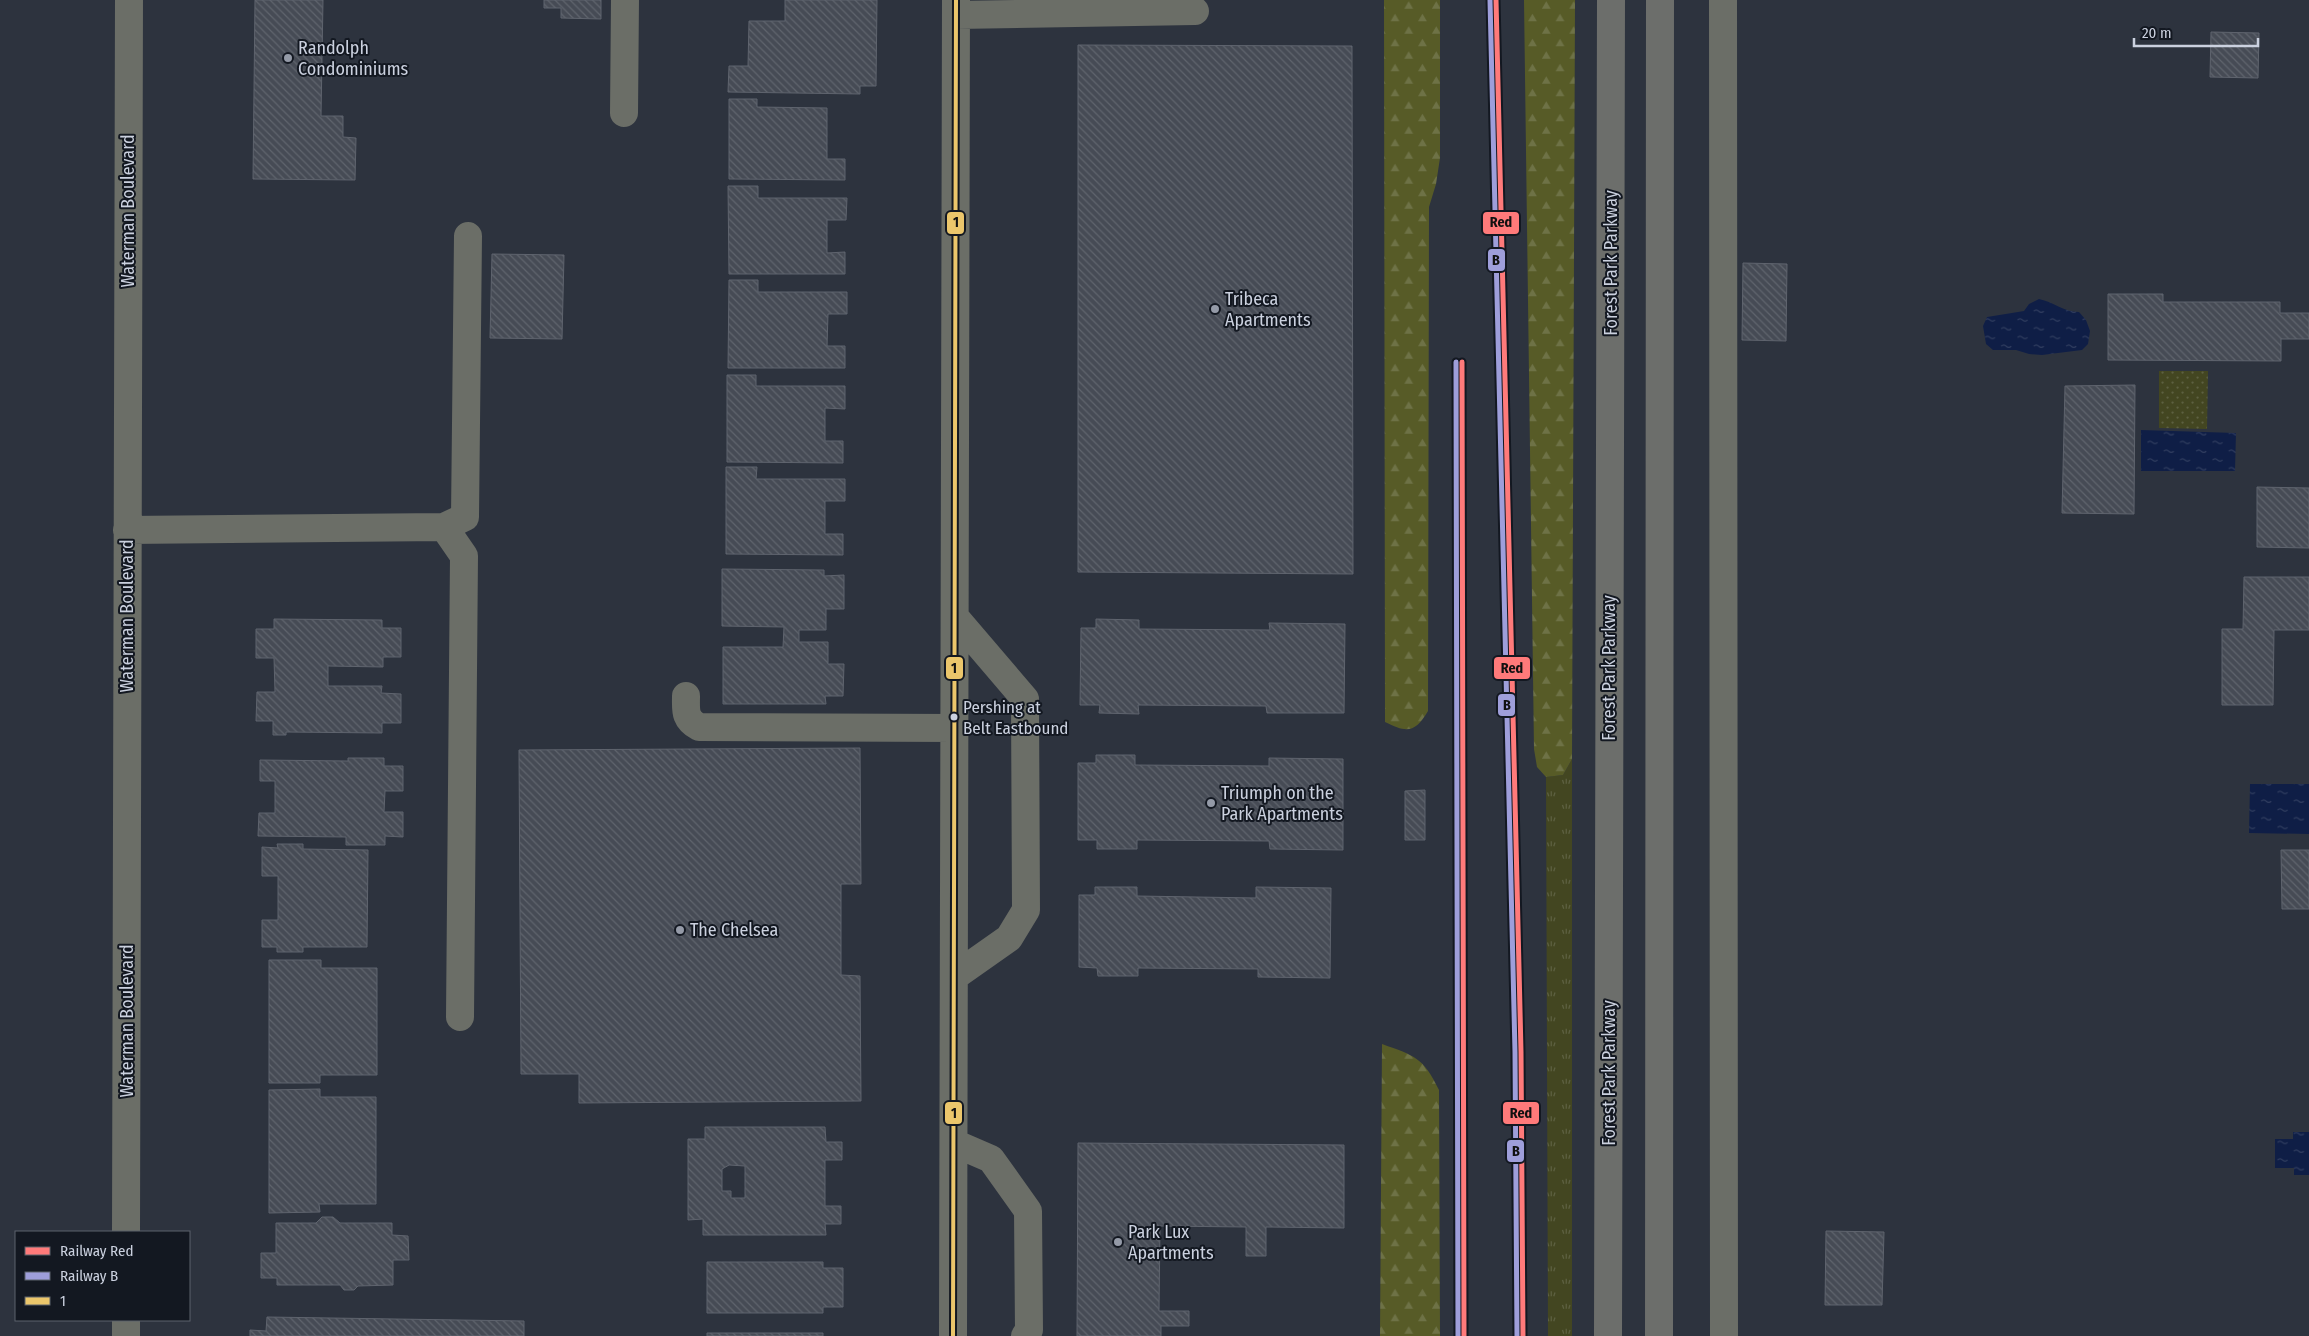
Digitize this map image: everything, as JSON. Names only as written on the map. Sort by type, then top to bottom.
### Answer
[{"type":"main road","name":"Forest Park Parkway","points":[[1608,1336],[1611,0]]},
{"type":"main road","points":[[1658,1336],[1660,0]]},
{"type":"street","name":"Waterman Boulevard","points":[[126,1231],[129,0]]},
{"type":"street","points":[[624,113],[625,0]]},
{"type":"street","points":[[1723,0],[1724,1336]]},
{"type":"street","points":[[953,1336],[956,7],[1195,11]]},
{"type":"street","points":[[127,530],[444,527],[465,517],[468,236]]},
{"type":"street","points":[[444,527],[464,556],[460,1017]]},
{"type":"street","points":[[954,976],[1009,938],[1026,910],[1025,700],[955,617]]},
{"type":"street","points":[[686,696],[686,714],[690,722],[698,727],[954,728]]},
{"type":"street","points":[[954,1143],[991,1159],[1028,1211],[1029,1330],[1025,1336]]},
{"type":"street","points":[[126,1321],[126,1336]]},
{"type":"green space","points":[[1384,0],[1440,0],[1440,158],[1436,184],[1429,207],[1428,711],[1419,724],[1410,729],[1399,728],[1385,722]]},
{"type":"green space","points":[[1524,0],[1575,0],[1572,759],[1563,775],[1546,777],[1537,767],[1534,749]]},
{"type":"green space","points":[[2159,371],[2208,371],[2207,429],[2159,428]]},
{"type":"green space","points":[[1572,759],[1572,1336],[1548,1336],[1546,777],[1563,775]]},
{"type":"green space","points":[[1382,1044],[1417,1059],[1428,1071],[1439,1090],[1440,1336],[1380,1336]]},
{"type":"water","points":[[2039,299],[2074,312],[2079,312],[2086,320],[2090,331],[2088,344],[2082,350],[2042,355],[2016,350],[1993,350],[1986,344],[1983,326],[1987,317],[2024,311],[2029,304]]},
{"type":"water","points":[[2141,430],[2236,433],[2235,471],[2141,471]]},
{"type":"water","points":[[2250,784],[2309,784],[2309,834],[2249,833]]},
{"type":"water","points":[[2293,1132],[2309,1132],[2309,1175],[2294,1175],[2294,1168],[2275,1168],[2275,1139],[2293,1139]]},
{"type":"building","name":"Randolph Condominiums","points":[[255,0],[323,0],[321,116],[343,116],[343,137],[356,138],[355,180],[253,179]]},
{"type":"building","points":[[544,0],[601,0],[601,19],[561,18],[561,8],[544,8]]},
{"type":"building","points":[[785,0],[877,0],[876,86],[860,86],[860,94],[728,92],[729,66],[748,66],[749,21],[785,21]]},
{"type":"building","points":[[2211,32],[2259,33],[2258,78],[2210,77]]},
{"type":"building","name":"Tribeca Apartments","points":[[1078,45],[1352,46],[1353,574],[1078,572]]},
{"type":"building","points":[[729,99],[757,99],[757,107],[827,108],[827,159],[845,159],[845,180],[729,179]]},
{"type":"building","points":[[728,186],[758,186],[758,198],[847,198],[846,220],[827,220],[827,253],[845,252],[845,274],[729,274]]},
{"type":"building","points":[[492,254],[564,255],[562,339],[490,338]]},
{"type":"building","points":[[1743,263],[1787,264],[1786,341],[1742,340]]},
{"type":"building","points":[[729,280],[758,280],[758,292],[847,292],[847,314],[828,314],[827,346],[845,346],[845,368],[728,368]]},
{"type":"building","points":[[2108,294],[2163,294],[2163,302],[2280,302],[2280,313],[2309,313],[2309,339],[2281,339],[2281,361],[2108,360]]},
{"type":"building","points":[[727,375],[756,375],[756,386],[845,386],[845,409],[825,408],[825,441],[843,441],[843,463],[727,462]]},
{"type":"building","points":[[2135,385],[2134,514],[2062,513],[2065,386]]},
{"type":"building","points":[[726,467],[757,467],[756,479],[845,479],[845,501],[825,501],[825,534],[843,534],[843,555],[726,554]]},
{"type":"building","points":[[2257,487],[2309,488],[2309,548],[2257,547]]},
{"type":"building","points":[[722,569],[824,570],[824,576],[844,575],[844,609],[826,609],[826,630],[799,630],[799,642],[828,642],[828,664],[844,664],[843,696],[825,696],[826,704],[723,704],[723,647],[783,647],[784,627],[722,626]]},
{"type":"building","points":[[2244,577],[2309,577],[2309,630],[2274,630],[2273,705],[2222,705],[2222,629],[2243,629]]},
{"type":"building","points":[[274,619],[382,620],[382,628],[401,628],[401,657],[383,657],[383,667],[328,666],[328,686],[382,686],[381,693],[401,694],[401,723],[382,723],[382,733],[286,732],[286,735],[273,735],[273,721],[256,721],[257,692],[275,692],[274,658],[256,658],[256,629],[274,629]]},
{"type":"building","points":[[1096,619],[1139,620],[1139,629],[1270,630],[1269,623],[1345,624],[1344,713],[1267,713],[1266,706],[1138,705],[1139,714],[1099,713],[1100,705],[1080,705],[1081,628],[1096,628]]},
{"type":"building","name":"The Chelsea","points":[[860,748],[861,884],[841,884],[841,975],[860,976],[861,1101],[579,1103],[579,1074],[521,1074],[519,750]]},
{"type":"building","name":"Triumph on the Park Apartments","points":[[1096,755],[1135,755],[1135,765],[1269,766],[1269,758],[1343,759],[1343,850],[1270,849],[1269,841],[1137,840],[1137,849],[1097,849],[1097,840],[1078,840],[1078,763],[1096,763]]},
{"type":"building","points":[[348,758],[384,758],[384,766],[403,766],[403,791],[385,791],[384,812],[403,812],[403,837],[385,836],[385,845],[346,845],[346,837],[258,836],[259,813],[275,813],[275,781],[260,781],[260,760],[348,761]]},
{"type":"building","points":[[1425,790],[1425,840],[1405,840],[1405,791]]},
{"type":"building","points":[[277,844],[303,844],[303,849],[368,850],[367,947],[303,947],[303,952],[277,952],[277,947],[262,947],[262,920],[278,920],[278,876],[262,876],[262,847],[278,848]]},
{"type":"building","points":[[2281,850],[2309,850],[2309,909],[2282,909]]},
{"type":"building","points":[[1095,887],[1137,887],[1137,896],[1256,898],[1256,887],[1331,888],[1330,978],[1258,977],[1258,969],[1138,968],[1138,976],[1098,976],[1097,968],[1079,967],[1079,895],[1095,895]]},
{"type":"building","points":[[269,960],[321,960],[321,968],[377,968],[377,1075],[320,1075],[320,1083],[269,1083]]},
{"type":"building","points":[[320,1089],[320,1097],[376,1097],[376,1204],[319,1204],[320,1212],[269,1213],[269,1090]]},
{"type":"building","points":[[705,1127],[825,1127],[826,1142],[842,1142],[842,1160],[825,1160],[825,1206],[841,1206],[841,1224],[825,1224],[826,1235],[703,1235],[703,1219],[688,1220],[688,1139],[705,1139]],"holes":[[[729,1165],[745,1166],[745,1198],[731,1198],[731,1191],[722,1191],[722,1169]]]},
{"type":"building","name":"Park Lux Apartments","points":[[1078,1143],[1344,1145],[1344,1228],[1266,1227],[1266,1256],[1246,1256],[1246,1227],[1160,1226],[1159,1311],[1189,1311],[1189,1326],[1161,1326],[1161,1336],[1077,1336]]},
{"type":"building","points":[[322,1217],[333,1217],[340,1223],[392,1223],[392,1235],[408,1236],[409,1260],[393,1260],[393,1285],[358,1286],[354,1290],[344,1290],[340,1285],[277,1285],[277,1278],[261,1278],[261,1253],[276,1253],[276,1223],[316,1223]]},
{"type":"building","points":[[1826,1231],[1884,1232],[1882,1305],[1825,1305]]},
{"type":"building","points":[[707,1262],[823,1262],[823,1268],[843,1268],[843,1307],[823,1307],[823,1313],[707,1313]]},
{"type":"building","points":[[267,1317],[524,1321],[524,1336],[250,1336],[250,1330],[266,1331]]},
{"type":"building","points":[[707,1333],[823,1333],[823,1336],[707,1336]]},
{"type":"rail line","name":"B","points":[[1490,0],[1515,1052],[1517,1336]]},
{"type":"rail line","name":"Red","points":[[1496,0],[1521,1052],[1523,1336]]},
{"type":"rail line","name":"B","points":[[1456,362],[1458,1336]]},
{"type":"rail line","name":"Red","points":[[1462,362],[1464,1336]]},
{"type":"transit line","name":"1","points":[[953,1336],[956,0]]},
{"type":"place","name":"Randolph Condominiums","points":[[288,58]]},
{"type":"place","name":"Tribeca Apartments","points":[[1215,309]]},
{"type":"place","name":"Pershing at Belt Eastbound","points":[[954,717]]},
{"type":"place","name":"Triumph on the Park Apartments","points":[[1211,803]]},
{"type":"place","name":"The Chelsea","points":[[680,930]]},
{"type":"place","name":"Park Lux Apartments","points":[[1118,1242]]}]
